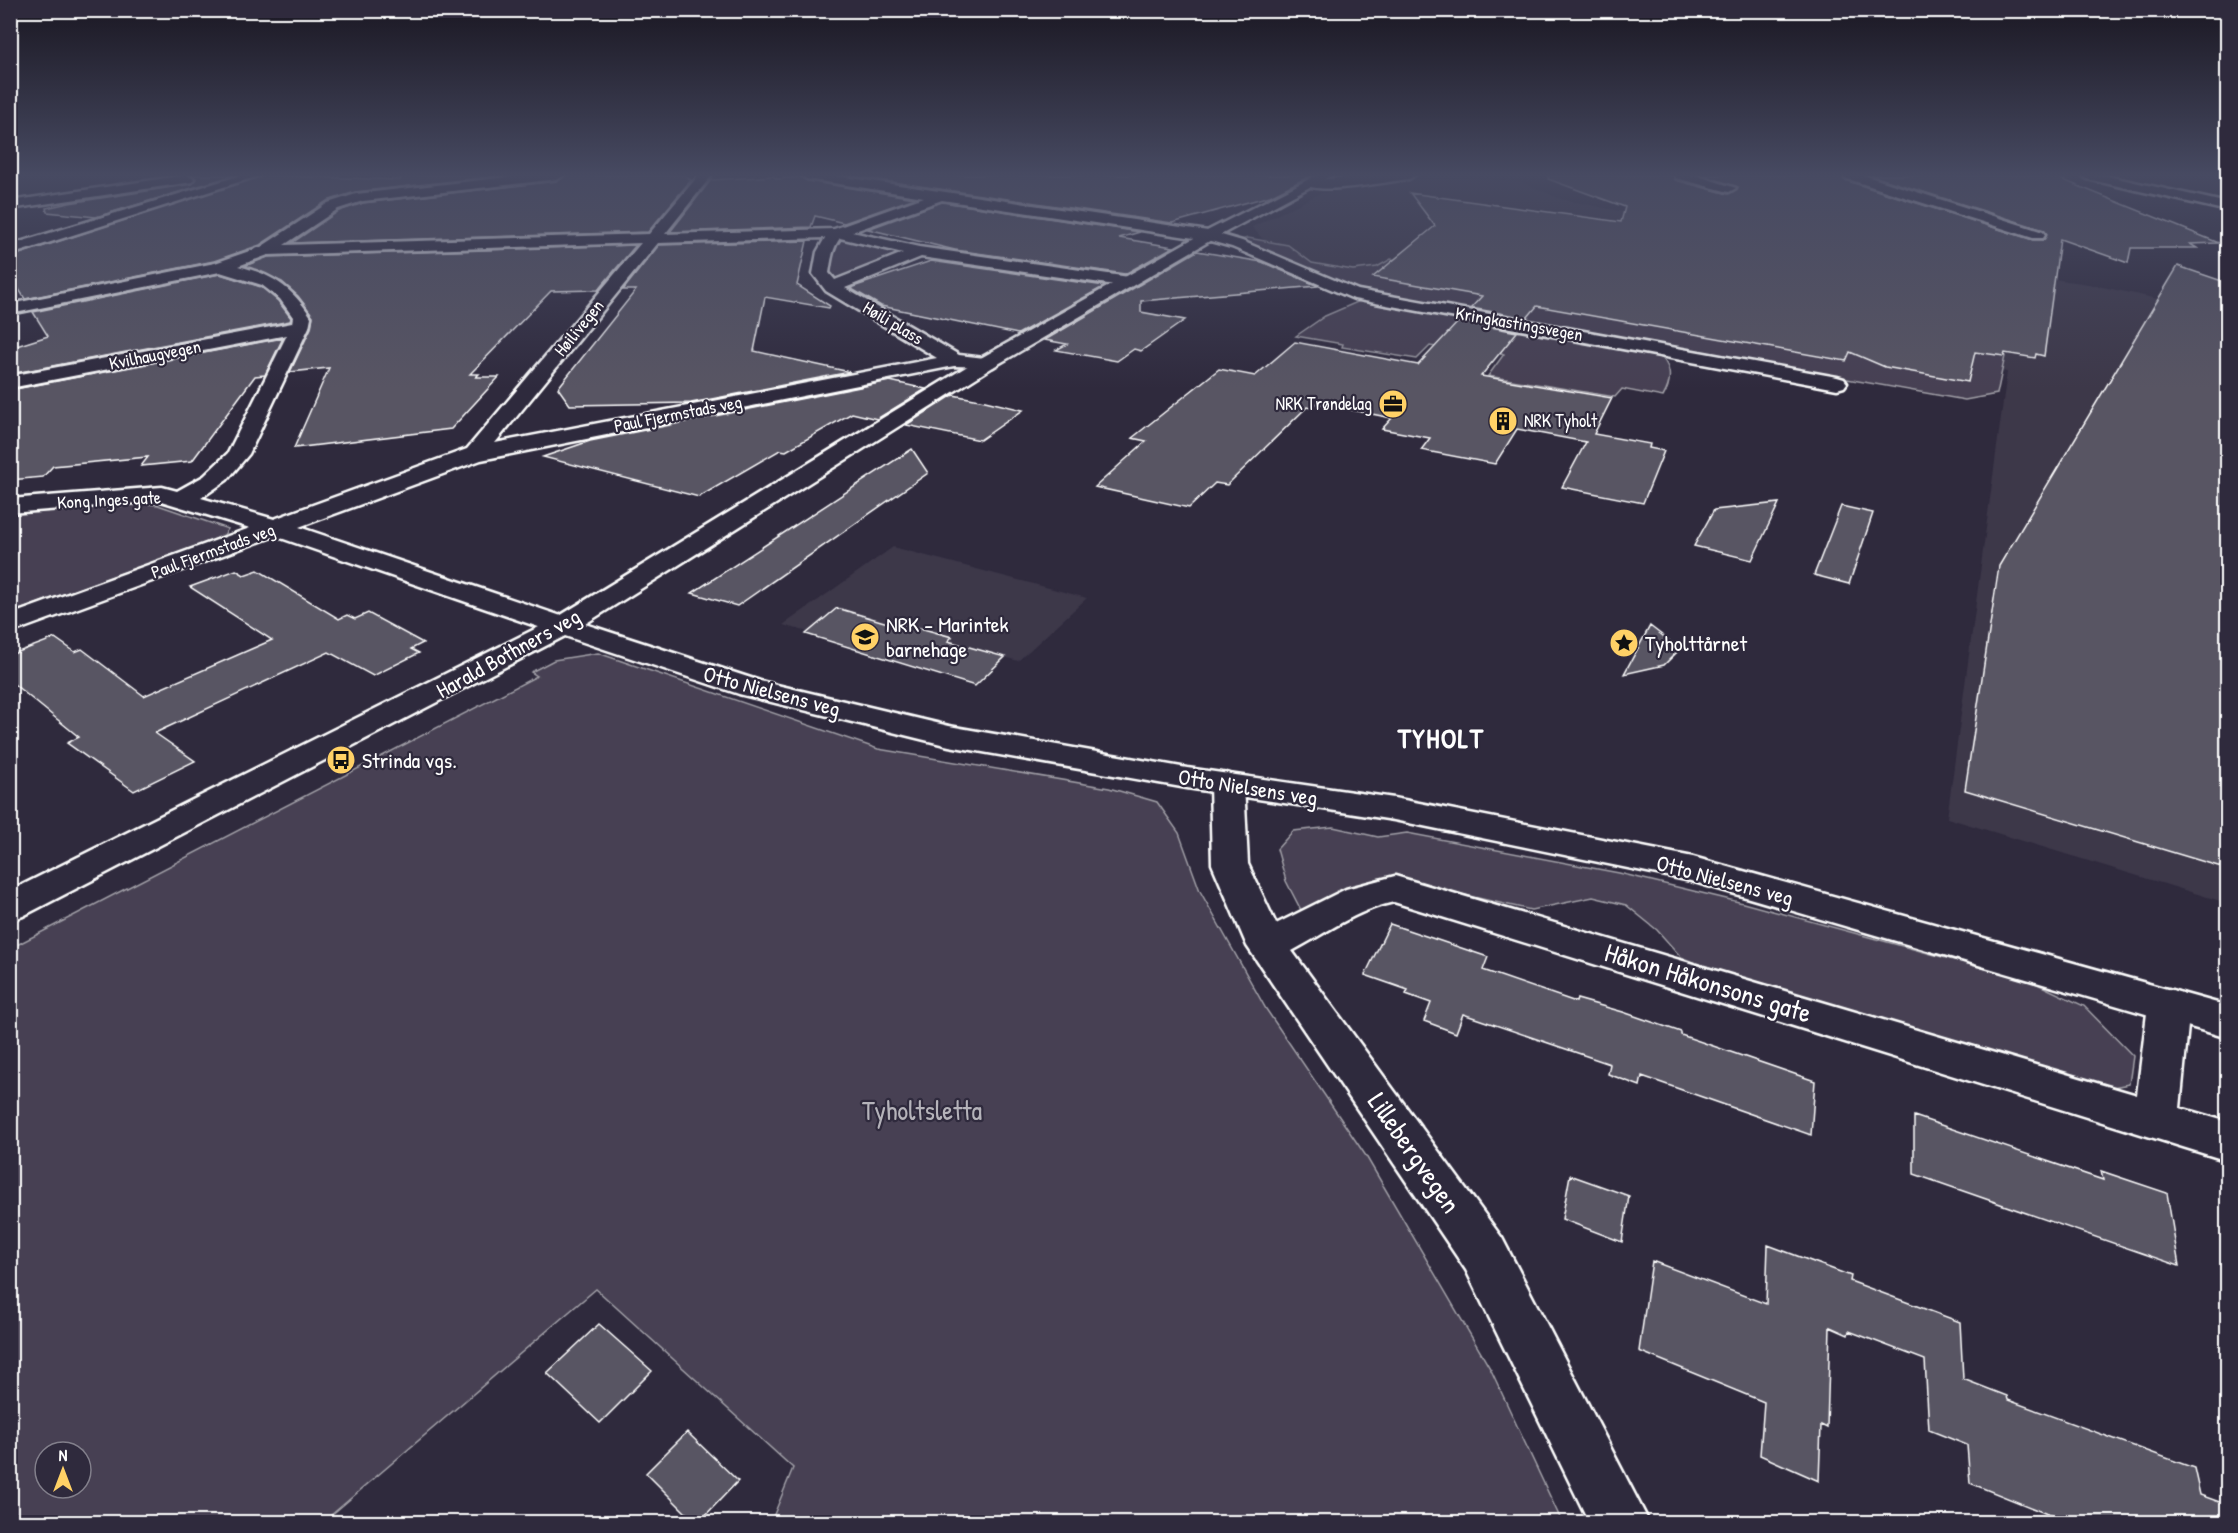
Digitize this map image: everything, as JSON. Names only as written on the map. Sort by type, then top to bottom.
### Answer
[{"type":"street","points":[[10,309],[144,285],[220,267],[271,247]]},
{"type":"street","points":[[266,250],[387,247]]},
{"type":"street","name":"Høilivegen","points":[[475,454],[646,247]]},
{"type":"street","points":[[826,247],[821,273],[832,287]]},
{"type":"street","points":[[895,247],[919,252],[1130,282]]},
{"type":"street","points":[[986,363],[1190,247]]},
{"type":"street","name":"Kringkastingsvegen","points":[[1243,247],[1354,294],[1838,382]]},
{"type":"street","name":"Høili plass","points":[[832,287],[919,252]]},
{"type":"street","points":[[180,499],[210,485],[225,473],[238,454],[300,327],[302,317],[293,301],[280,287],[252,274],[220,267]]},
{"type":"street","name":"Høili plass","points":[[832,287],[954,360]]},
{"type":"street","name":"Kvilhaugvegen","points":[[10,382],[300,327]]},
{"type":"street","name":"Paul Fjermstads veg","points":[[10,625],[475,454],[954,360],[986,363]]},
{"type":"street","name":"Harald Bothners veg","points":[[10,907],[563,626],[986,363]]},
{"type":"street","name":"Kong Inges gate","points":[[10,506],[162,494],[276,528]]},
{"type":"street","name":"Otto Nielsens veg","points":[[276,528],[750,688],[949,736],[1227,784],[1394,809],[1693,869],[2228,1022]]},
{"type":"street","name":"Lillebergvegen","points":[[1227,784],[1230,864],[1267,946],[1484,1254],[1620,1522]]},
{"type":"street","name":"Håkon Håkonsons gate","points":[[1267,946],[1298,932],[1335,907],[1368,893],[1395,889],[2228,1142]]},
{"type":"street","points":[[2156,1119],[2169,1005]]},
{"type":"shaded area","points":[[1273,247],[1822,247],[2089,284],[2227,314],[2227,903],[1947,818],[2007,372],[1438,276],[1358,286]]},
{"type":"shaded area","points":[[893,547],[1087,598],[1018,661],[948,641],[951,637],[896,621],[891,624],[839,609],[808,632],[783,625]]},
{"type":"green space","points":[[835,247],[883,247],[907,252],[843,279],[836,278],[830,271]]},
{"type":"green space","points":[[1255,247],[1290,247],[1312,263],[1353,270],[1377,267],[1391,259],[1620,293],[2005,356],[1997,394],[1965,400],[1363,293]]},
{"type":"green space","points":[[1362,300],[1656,353],[1668,367],[1668,385],[1663,397],[1622,389],[1615,397],[1488,376],[1504,354],[1489,348],[1468,352],[1430,346],[1417,359],[1342,347],[1343,344],[1296,336],[1325,316]]},
{"type":"green space","points":[[140,503],[158,505],[228,529],[224,535],[211,541],[11,613],[10,514]]},
{"type":"green space","name":"Tyholtsletta","points":[[598,653],[878,749],[1109,788],[1157,802],[1179,833],[1200,891],[1266,1009],[1366,1156],[1491,1370],[1562,1522],[771,1522],[793,1468],[596,1289],[323,1522],[11,1522],[11,948],[537,676],[531,672],[554,660]]},
{"type":"green space","points":[[1333,827],[1378,837],[1407,833],[1619,873],[1743,903],[2031,981],[2084,1006],[2133,1056],[2129,1084],[2091,1091],[1737,981],[1681,957],[1657,930],[1626,905],[1593,897],[1531,910],[1379,878],[1302,912],[1286,881],[1277,849],[1293,831]]},
{"type":"building","points":[[42,247],[256,247],[214,261],[25,299],[10,275],[10,257]]},
{"type":"building","points":[[635,247],[598,290],[551,291],[470,374],[479,374],[476,377],[499,377],[451,429],[294,448],[329,368],[290,372],[311,328],[313,316],[298,296],[282,282],[245,266],[268,257]]},
{"type":"building","points":[[658,247],[806,247],[797,285],[830,306],[829,308],[765,297],[754,351],[850,372],[691,403],[570,405],[558,388],[636,290],[623,290]]},
{"type":"building","points":[[941,247],[1173,247],[1125,274]]},
{"type":"building","points":[[1410,247],[2059,247],[2044,356],[2036,354],[2035,358],[2005,353],[2004,356],[1975,352],[1968,382],[1885,367],[1850,352],[1846,361],[1537,306],[1527,318],[1471,308],[1482,296],[1373,277]]},
{"type":"building","points":[[2081,247],[2197,248],[2131,248],[2128,263]]},
{"type":"building","points":[[1197,251],[1262,262],[1318,286],[1141,301],[1141,312],[1185,320],[1141,351],[1134,349],[1117,361],[1056,350],[1067,344],[1045,340]]},
{"type":"building","points":[[931,261],[1105,286],[1018,334],[881,306],[850,288]]},
{"type":"building","points":[[2178,266],[2228,283],[2228,869],[1965,790],[1999,566]]},
{"type":"building","points":[[220,274],[261,287],[278,301],[291,318],[290,321],[10,374],[10,348],[48,336],[33,312]]},
{"type":"building","name":"NRK Tyholt","points":[[1459,321],[1517,332],[1481,376],[1612,398],[1594,434],[1650,444],[1649,448],[1664,451],[1643,503],[1562,487],[1586,442],[1517,429],[1495,464],[1421,450],[1430,438],[1382,429],[1392,418],[1316,403],[1311,408],[1307,407],[1227,485],[1215,483],[1189,508],[1095,487],[1146,441],[1132,438],[1219,369],[1255,376],[1295,342],[1418,365]]},
{"type":"building","points":[[283,338],[265,375],[255,376],[192,461],[141,466],[148,457],[53,466],[43,477],[10,480],[10,390]]},
{"type":"building","points":[[890,381],[926,389],[877,419],[852,413],[786,451],[780,450],[699,497],[543,457],[590,441]]},
{"type":"building","points":[[953,395],[1023,410],[980,440],[906,425]]},
{"type":"building","points":[[912,449],[928,473],[737,606],[692,593]]},
{"type":"building","points":[[1779,503],[1752,560],[1694,546],[1714,510]]},
{"type":"building","points":[[1841,506],[1873,513],[1849,584],[1814,575]]},
{"type":"building","points":[[236,570],[244,575],[258,570],[339,619],[347,615],[355,619],[368,613],[423,643],[411,649],[419,653],[373,676],[329,652],[155,733],[195,761],[134,791],[67,743],[79,737],[10,681],[10,655],[55,638],[75,652],[82,649],[144,696],[272,640],[190,587]]},
{"type":"building","points":[[837,608],[891,624],[895,621],[952,637],[948,641],[1005,657],[975,686],[806,634]]},
{"type":"building","points":[[1650,626],[1680,649],[1664,665],[1624,674]]},
{"type":"building","points":[[1390,924],[1488,957],[1483,970],[1576,1002],[1577,999],[1623,1012],[1681,1032],[1681,1035],[1815,1081],[1811,1135],[1642,1076],[1640,1086],[1608,1074],[1610,1064],[1463,1014],[1456,1033],[1424,1021],[1431,1003],[1406,994],[1408,990],[1365,975]]},
{"type":"building","points":[[1914,1116],[2103,1180],[2101,1171],[2167,1193],[2179,1266],[1914,1174]]},
{"type":"building","points":[[1570,1175],[1629,1196],[1622,1242],[1562,1219]]},
{"type":"building","points":[[1768,1245],[1851,1276],[1850,1281],[1960,1322],[1963,1379],[2007,1396],[2008,1400],[2194,1468],[2200,1495],[2228,1505],[2228,1522],[2067,1522],[1970,1483],[1967,1445],[1929,1430],[1925,1360],[1849,1331],[1848,1335],[1830,1327],[1827,1428],[1821,1425],[1819,1481],[1760,1455],[1764,1402],[1639,1351],[1652,1261],[1766,1304]]},
{"type":"building","points":[[599,1324],[652,1371],[600,1423],[547,1373]]},
{"type":"building","points":[[687,1432],[738,1481],[699,1522],[695,1522],[646,1473]]},
{"type":"place","name":"NRK Trøndelag","points":[[1393,404]]},
{"type":"place","name":"NRK Tyholt","points":[[1503,421]]},
{"type":"place","name":"NRK - Marintek barnehage","points":[[865,637]]},
{"type":"place","name":"Tyholttårnet","points":[[1624,643]]},
{"type":"place","name":"Strinda vgs.","points":[[341,760]]},
{"type":"district","name":"TYHOLT","points":[[1441,738]]}]
